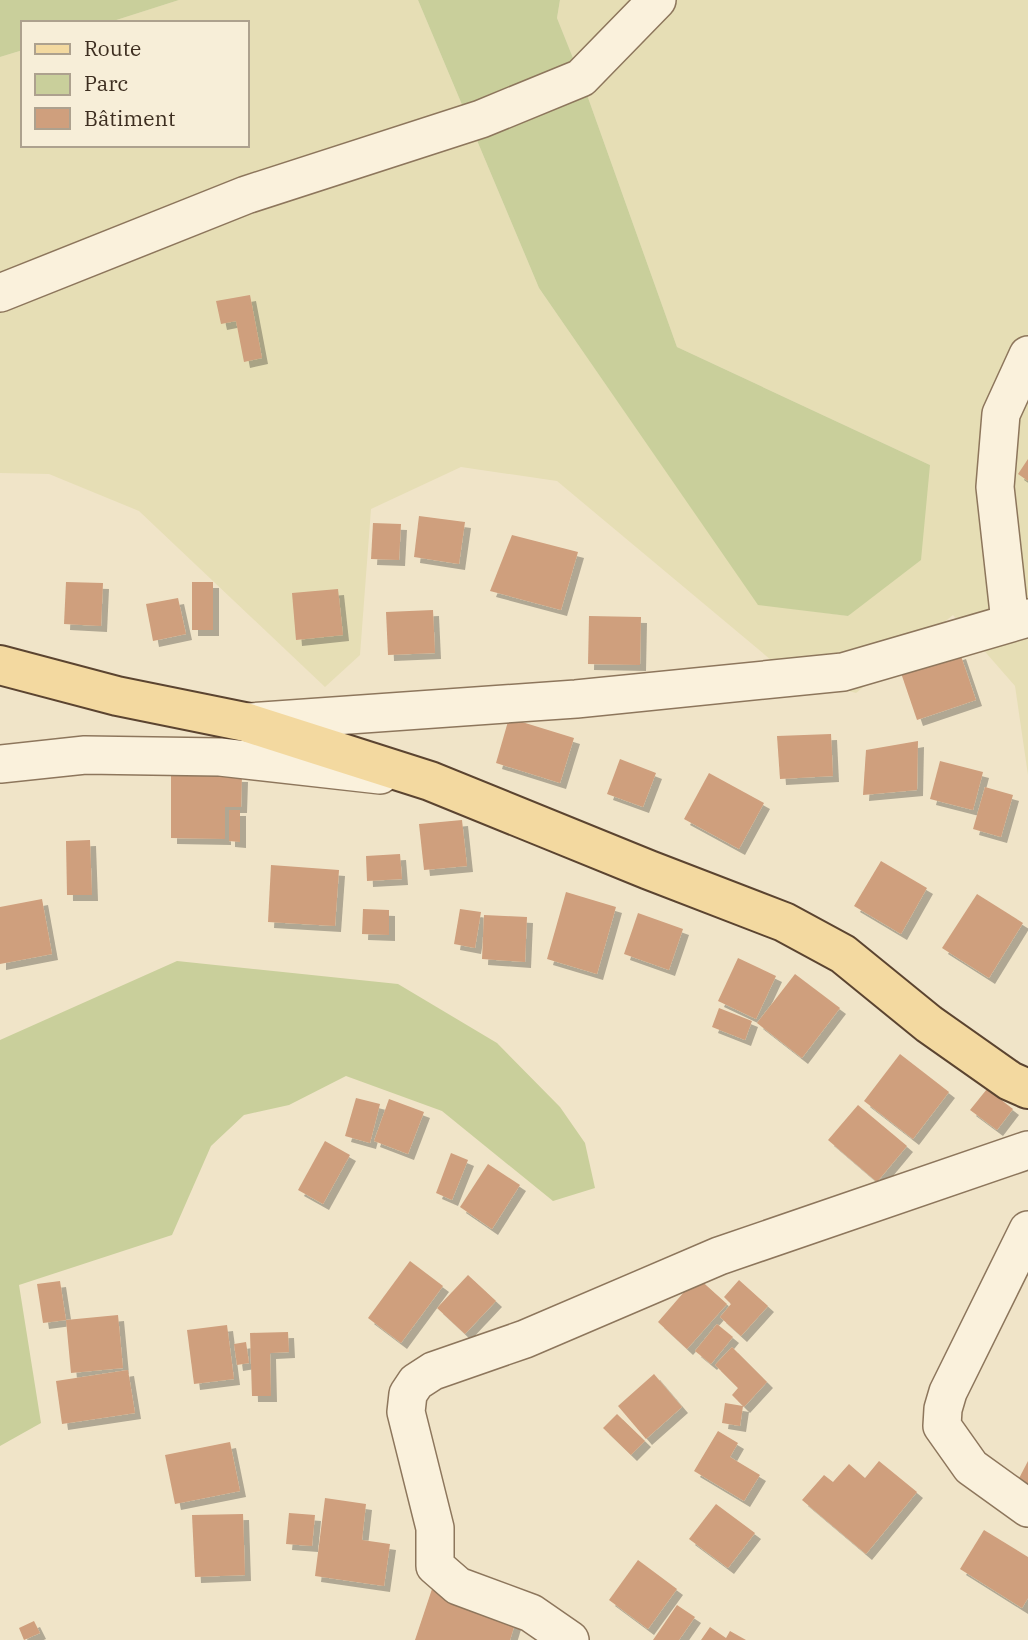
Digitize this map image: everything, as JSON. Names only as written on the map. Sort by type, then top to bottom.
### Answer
[{"type":"main road","points":[[0,665],[117,696],[245,722],[430,781],[784,922],[843,954],[929,1024],[1010,1081],[1028,1089]]},
{"type":"street","points":[[0,293],[246,195],[481,119],[581,78],[657,0]]},
{"type":"street","points":[[245,722],[576,698],[843,672],[1019,620],[995,487],[1000,414],[1028,355]]},
{"type":"street","points":[[0,764],[85,755],[220,757],[430,781]]},
{"type":"street","points":[[570,1640],[531,1613],[458,1587],[435,1566],[435,1528],[406,1412],[408,1394],[416,1382],[433,1371],[525,1339],[719,1256],[1028,1150]]},
{"type":"street","points":[[1028,1230],[948,1392],[942,1426],[971,1467],[1028,1508]]},
{"type":"shaded area","points":[[179,0],[418,0],[539,288],[758,604],[849,616],[930,465],[677,347],[557,18],[560,0],[1028,0],[1028,775],[1015,686],[953,615],[856,693],[789,675],[557,481],[461,467],[371,509],[360,655],[325,687],[139,511],[49,474],[0,473],[0,57],[21,51],[21,147],[248,147],[248,21],[113,21]]},
{"type":"green space","points":[[0,0],[179,0],[113,21],[21,21],[21,51],[0,57]]},
{"type":"green space","points":[[418,0],[560,0],[557,18],[677,347],[930,465],[921,560],[848,616],[758,605],[539,288]]},
{"type":"green space","points":[[177,961],[398,984],[497,1043],[560,1107],[585,1143],[595,1188],[553,1201],[442,1111],[346,1076],[289,1105],[244,1115],[211,1146],[172,1235],[19,1285],[41,1423],[0,1446],[0,1040]]},
{"type":"building","points":[[250,295],[262,358],[244,362],[236,321],[221,324],[216,301]]},
{"type":"building","points":[[1028,459],[1028,481],[1018,474]]},
{"type":"building","points":[[419,516],[465,522],[459,564],[414,557]]},
{"type":"building","points":[[373,523],[401,524],[399,560],[371,559]]},
{"type":"building","points":[[512,535],[578,552],[561,610],[490,591]]},
{"type":"building","points":[[66,582],[103,583],[101,626],[64,624]]},
{"type":"building","points":[[192,582],[213,582],[213,630],[192,630]]},
{"type":"building","points":[[338,589],[343,635],[296,640],[292,593]]},
{"type":"building","points":[[178,598],[186,634],[153,641],[146,604]]},
{"type":"building","points":[[433,610],[435,653],[388,655],[386,612]]},
{"type":"building","points":[[589,616],[641,617],[640,665],[588,664]]},
{"type":"building","points":[[960,653],[976,700],[917,720],[901,673]]},
{"type":"building","points":[[509,718],[574,738],[560,783],[496,763]]},
{"type":"building","points":[[831,734],[833,776],[780,779],[777,736]]},
{"type":"building","points":[[918,741],[917,790],[863,795],[866,750]]},
{"type":"building","points":[[620,759],[656,773],[643,807],[607,794]]},
{"type":"building","points":[[940,761],[983,772],[973,810],[930,799]]},
{"type":"building","points":[[709,773],[764,803],[739,849],[684,819]]},
{"type":"building","points":[[171,775],[242,776],[241,807],[225,807],[225,839],[171,838]]},
{"type":"building","points":[[985,787],[1013,795],[1001,837],[973,829]]},
{"type":"building","points":[[229,810],[240,810],[240,842],[229,841]]},
{"type":"building","points":[[462,820],[467,866],[424,870],[419,824]]},
{"type":"building","points":[[90,840],[92,895],[67,895],[66,841]]},
{"type":"building","points":[[400,854],[402,879],[367,881],[366,856]]},
{"type":"building","points":[[881,861],[927,888],[901,934],[854,906]]},
{"type":"building","points":[[271,865],[339,870],[335,926],[268,922]]},
{"type":"building","points":[[566,892],[616,907],[597,974],[547,959]]},
{"type":"building","points":[[977,894],[1023,923],[989,978],[942,948]]},
{"type":"building","points":[[42,899],[52,954],[0,964],[0,907]]},
{"type":"building","points":[[363,909],[389,910],[389,935],[362,934]]},
{"type":"building","points":[[460,909],[481,912],[475,948],[454,944]]},
{"type":"building","points":[[638,913],[683,929],[669,970],[624,954]]},
{"type":"building","points":[[484,915],[527,917],[525,962],[482,959]]},
{"type":"building","points":[[738,958],[776,976],[756,1019],[718,1001]]},
{"type":"building","points":[[795,974],[840,1008],[802,1058],[757,1023]]},
{"type":"building","points":[[719,1008],[752,1021],[745,1040],[712,1027]]},
{"type":"building","points":[[900,1054],[949,1092],[913,1139],[864,1101]]},
{"type":"building","points":[[987,1089],[1013,1109],[997,1130],[970,1110]]},
{"type":"building","points":[[356,1098],[380,1104],[370,1143],[345,1136]]},
{"type":"building","points":[[389,1099],[424,1112],[408,1154],[374,1141]]},
{"type":"building","points":[[858,1105],[907,1146],[877,1182],[828,1140]]},
{"type":"building","points":[[325,1141],[350,1155],[323,1204],[298,1190]]},
{"type":"building","points":[[451,1153],[468,1160],[452,1200],[436,1193]]},
{"type":"building","points":[[488,1164],[520,1185],[492,1229],[460,1207]]},
{"type":"building","points":[[410,1261],[443,1286],[401,1343],[368,1318]]},
{"type":"building","points":[[468,1275],[496,1301],[465,1334],[437,1308]]},
{"type":"building","points":[[697,1277],[727,1304],[687,1349],[658,1322]]},
{"type":"building","points":[[739,1280],[768,1306],[741,1336],[720,1317],[731,1304],[724,1297]]},
{"type":"building","points":[[60,1281],[66,1320],[43,1323],[37,1284]]},
{"type":"building","points":[[118,1315],[123,1368],[71,1373],[66,1320]]},
{"type":"building","points":[[717,1324],[733,1337],[711,1364],[695,1351]]},
{"type":"building","points":[[227,1325],[234,1379],[194,1384],[187,1330]]},
{"type":"building","points":[[288,1332],[289,1352],[270,1353],[271,1396],[252,1396],[250,1333]]},
{"type":"building","points":[[246,1342],[249,1363],[237,1365],[234,1344]]},
{"type":"building","points":[[732,1347],[767,1382],[744,1407],[732,1395],[738,1388],[715,1365]]},
{"type":"building","points":[[128,1370],[135,1413],[62,1424],[56,1381]]},
{"type":"building","points":[[654,1374],[682,1407],[646,1439],[618,1406]]},
{"type":"building","points":[[725,1403],[743,1406],[740,1426],[722,1423]]},
{"type":"building","points":[[617,1414],[645,1441],[631,1455],[603,1428]]},
{"type":"building","points":[[718,1431],[738,1443],[730,1457],[760,1475],[744,1501],[694,1471]]},
{"type":"building","points":[[230,1442],[240,1491],[175,1504],[165,1455]]},
{"type":"building","points":[[879,1461],[917,1492],[866,1554],[802,1500],[824,1475],[833,1482],[849,1464],[865,1478]]},
{"type":"building","points":[[1028,1461],[1028,1495],[1014,1488]]},
{"type":"building","points":[[325,1498],[366,1504],[362,1540],[390,1544],[384,1586],[315,1576]]},
{"type":"building","points":[[716,1504],[755,1533],[728,1568],[689,1539]]},
{"type":"building","points":[[289,1513],[315,1515],[312,1546],[286,1544]]},
{"type":"building","points":[[243,1514],[245,1575],[195,1577],[192,1515]]},
{"type":"building","points":[[984,1530],[1028,1557],[1028,1598],[1022,1608],[960,1569]]},
{"type":"building","points":[[638,1560],[677,1589],[648,1629],[609,1600]]},
{"type":"building","points":[[432,1589],[517,1617],[510,1640],[415,1640]]},
{"type":"building","points":[[677,1605],[695,1617],[679,1640],[653,1640]]},
{"type":"building","points":[[34,1621],[40,1633],[24,1640],[19,1628]]},
{"type":"building","points":[[710,1627],[726,1638],[730,1631],[746,1640],[701,1640]]}]
